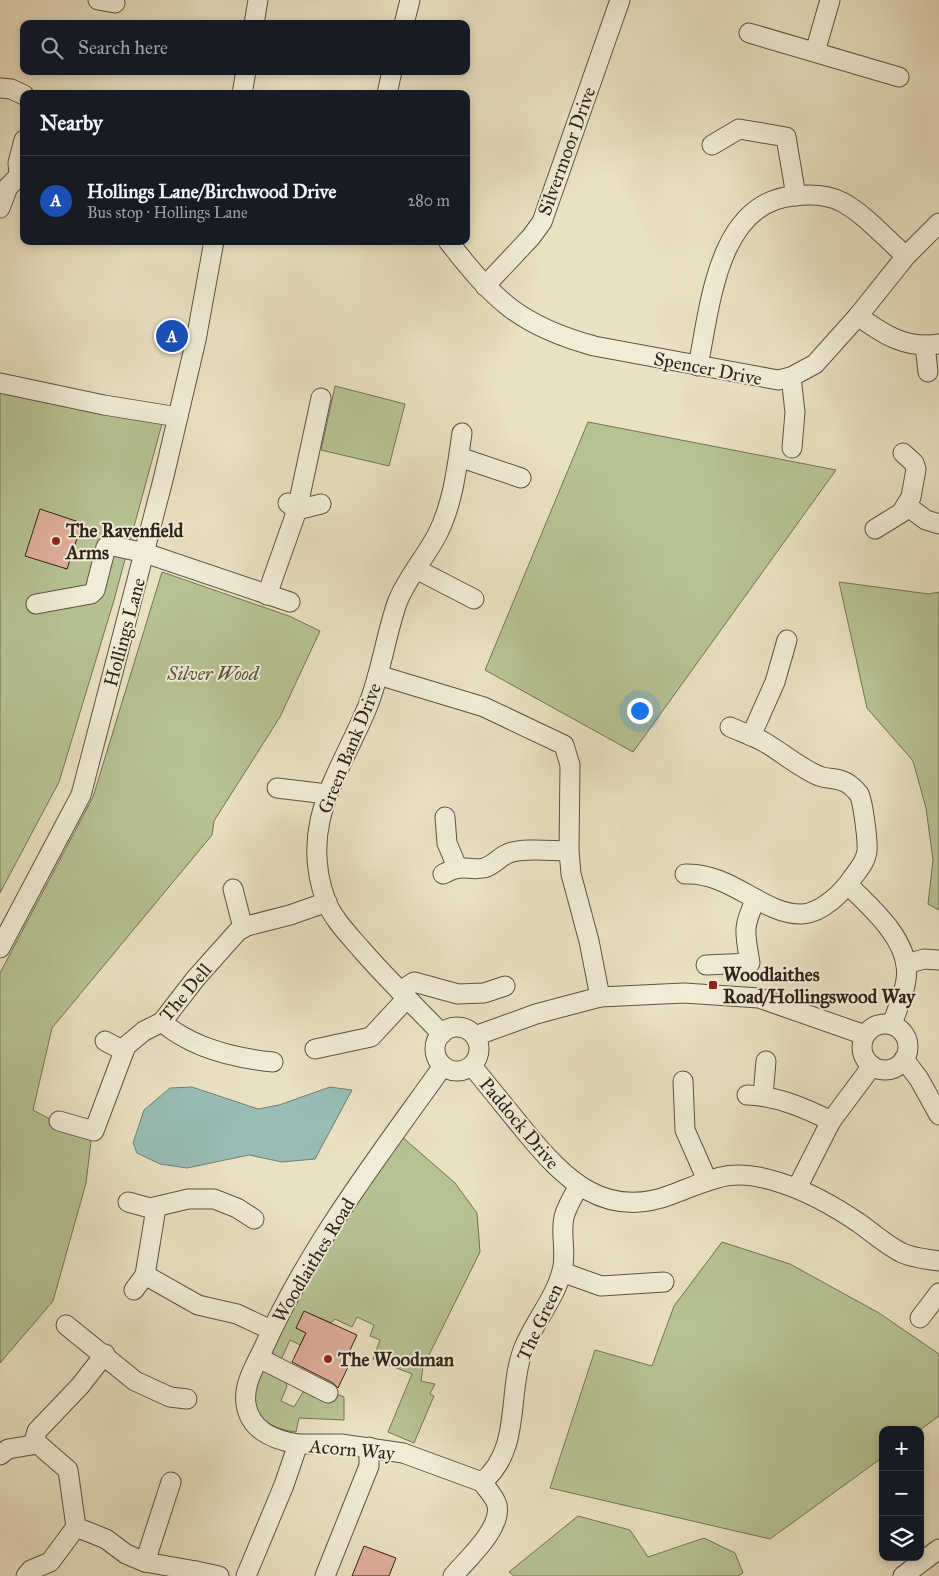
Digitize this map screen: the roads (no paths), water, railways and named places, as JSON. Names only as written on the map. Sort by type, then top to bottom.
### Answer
[{"type":"street","points":[[255,20],[258,0]]},
{"type":"street","points":[[405,20],[410,0]]},
{"type":"street","name":"Silvermoor Drive","points":[[485,286],[531,237],[542,222],[620,0]]},
{"type":"street","points":[[815,52],[830,0]]},
{"type":"street","points":[[749,33],[899,77]]},
{"type":"street","points":[[243,90],[245,75]]},
{"type":"street","points":[[388,90],[391,75]]},
{"type":"street","points":[[0,88],[11,89],[20,93]]},
{"type":"street","points":[[712,145],[739,129],[786,137],[796,196]]},
{"type":"street","points":[[20,155],[18,163],[20,168]]},
{"type":"street","points":[[0,208],[8,187],[20,175]]},
{"type":"street","points":[[698,366],[718,272],[726,249],[746,219],[771,202],[796,196],[824,196],[840,202],[857,212],[906,256]]},
{"type":"street","name":"Spencer Drive","points":[[451,245],[485,286],[516,314],[565,338],[594,346],[769,379],[792,378],[815,364],[858,316],[906,256],[939,223]]},
{"type":"street","name":"Hollings Lane","points":[[0,948],[81,795],[145,553],[178,417],[213,245]]},
{"type":"street","points":[[858,316],[881,333],[898,341],[913,345],[932,344],[928,372]]},
{"type":"street","points":[[792,378],[795,412],[792,448]]},
{"type":"street","points":[[0,383],[86,401],[178,417]]},
{"type":"street","points":[[267,595],[321,398]]},
{"type":"street","name":"Green Bank Drive","points":[[442,1034],[352,939],[327,902],[316,858],[317,835],[327,794],[367,707],[378,675],[397,603],[406,583],[443,522],[459,456],[462,433]]},
{"type":"street","points":[[875,529],[901,512],[907,506],[911,497],[916,469],[914,463],[903,453]]},
{"type":"street","points":[[459,456],[521,478]]},
{"type":"street","points":[[292,507],[321,504]]},
{"type":"street","points":[[907,506],[926,520],[939,524]]},
{"type":"street","points":[[36,604],[91,594],[95,590],[106,547],[109,545],[145,553],[290,602]]},
{"type":"street","points":[[416,569],[474,599]]},
{"type":"street","points":[[751,736],[775,682],[787,640]]},
{"type":"street","points":[[378,675],[484,707],[564,745],[570,764],[569,851],[573,886],[589,941],[600,997]]},
{"type":"street","points":[[686,874],[700,873],[714,876],[756,899],[784,910],[802,914],[814,911],[826,904],[848,885],[862,864],[867,851],[860,795],[850,785],[839,779],[821,777],[751,736],[730,727]]},
{"type":"street","points":[[278,788],[327,794]]},
{"type":"street","points":[[445,817],[450,871],[491,866],[507,853],[569,851]]},
{"type":"street","points":[[848,885],[882,917],[901,949],[906,964],[906,980],[892,1024]]},
{"type":"street","points":[[233,889],[243,928],[327,902]]},
{"type":"street","points":[[706,965],[750,963],[744,930],[756,899]]},
{"type":"street","name":"The Dell","points":[[59,1121],[94,1130],[124,1052],[132,1041],[162,1022],[196,978],[243,928]]},
{"type":"street","points":[[906,964],[924,959],[939,960]]},
{"type":"street","points":[[315,1049],[371,1037],[414,982],[458,994],[484,993],[505,986]]},
{"type":"street","points":[[475,1036],[536,1014],[600,997],[684,993],[759,998],[864,1036]]},
{"type":"street","points":[[162,1022],[179,1036],[225,1054],[244,1059],[273,1062]]},
{"type":"street","points":[[892,1024],[905,1034],[908,1050],[904,1059],[892,1069],[884,1070],[872,1066],[864,1057],[862,1049],[864,1036],[876,1025],[892,1024]]},
{"type":"street","points":[[457,1027],[470,1031],[475,1036],[479,1052],[472,1066],[457,1072],[442,1066],[435,1050],[436,1042],[442,1034],[447,1030],[457,1027]]},
{"type":"street","points":[[105,1041],[124,1052]]},
{"type":"street","points":[[904,1059],[919,1079],[939,1115]]},
{"type":"street","points":[[766,1061],[755,1096],[809,1110],[831,1121]]},
{"type":"street","name":"Woodlaithes Road","points":[[298,1444],[277,1441],[262,1432],[251,1419],[246,1404],[246,1388],[271,1330],[326,1231],[442,1066]]},
{"type":"street","name":"Paddock Drive","points":[[472,1066],[548,1159],[579,1186],[610,1201],[646,1203],[707,1180],[739,1174],[776,1181],[797,1188],[833,1207],[903,1253],[939,1261]]},
{"type":"street","points":[[797,1188],[831,1121],[872,1066]]},
{"type":"street","points":[[683,1081],[685,1130],[707,1180]]},
{"type":"street","name":"The Green","points":[[482,1482],[492,1474],[508,1437],[513,1418],[518,1365],[524,1348],[562,1272],[565,1253],[564,1218],[579,1186]]},
{"type":"street","points":[[128,1202],[156,1208],[188,1200],[214,1199],[238,1208],[254,1219]]},
{"type":"street","points":[[156,1208],[139,1282],[198,1305],[237,1314],[271,1330]]},
{"type":"street","points":[[562,1272],[601,1286],[664,1282]]},
{"type":"street","points":[[920,1318],[939,1293]]},
{"type":"street","points":[[66,1325],[135,1381],[170,1396],[187,1399]]},
{"type":"street","points":[[26,1576],[31,1570],[50,1562],[76,1527],[68,1470],[38,1444],[35,1438],[36,1431],[80,1386],[104,1354]]},
{"type":"street","points":[[259,1358],[328,1393]]},
{"type":"street","points":[[0,1455],[8,1449],[38,1444]]},
{"type":"street","name":"Acorn Way","points":[[246,1576],[284,1485],[298,1444],[370,1447],[402,1453],[482,1482]]},
{"type":"street","points":[[325,1576],[369,1466],[370,1447]]},
{"type":"street","points":[[145,1562],[171,1482]]},
{"type":"street","points":[[453,1576],[495,1526],[498,1515],[497,1504],[482,1482]]},
{"type":"street","points":[[76,1527],[106,1538],[126,1554],[145,1562],[195,1573],[219,1576]]},
{"type":"street","points":[[903,1576],[939,1550]]},
{"type":"water","points":[[192,1087],[258,1109],[279,1105],[330,1087],[352,1090],[315,1159],[282,1162],[249,1155],[187,1168],[160,1164],[137,1153],[133,1143],[144,1110],[170,1088]]},
{"type":"place","name":"Hollings Lane/Birchwood Drive","points":[[172,336]]},
{"type":"place","name":"The Ravenfield Arms","points":[[56,541]]},
{"type":"place","name":"Woodlaithes Road/Hollingswood Way","points":[[713,985]]},
{"type":"place","name":"The Woodman","points":[[328,1359]]},
{"type":"park label","name":"Silver Wood","points":[[213,673]]}]
